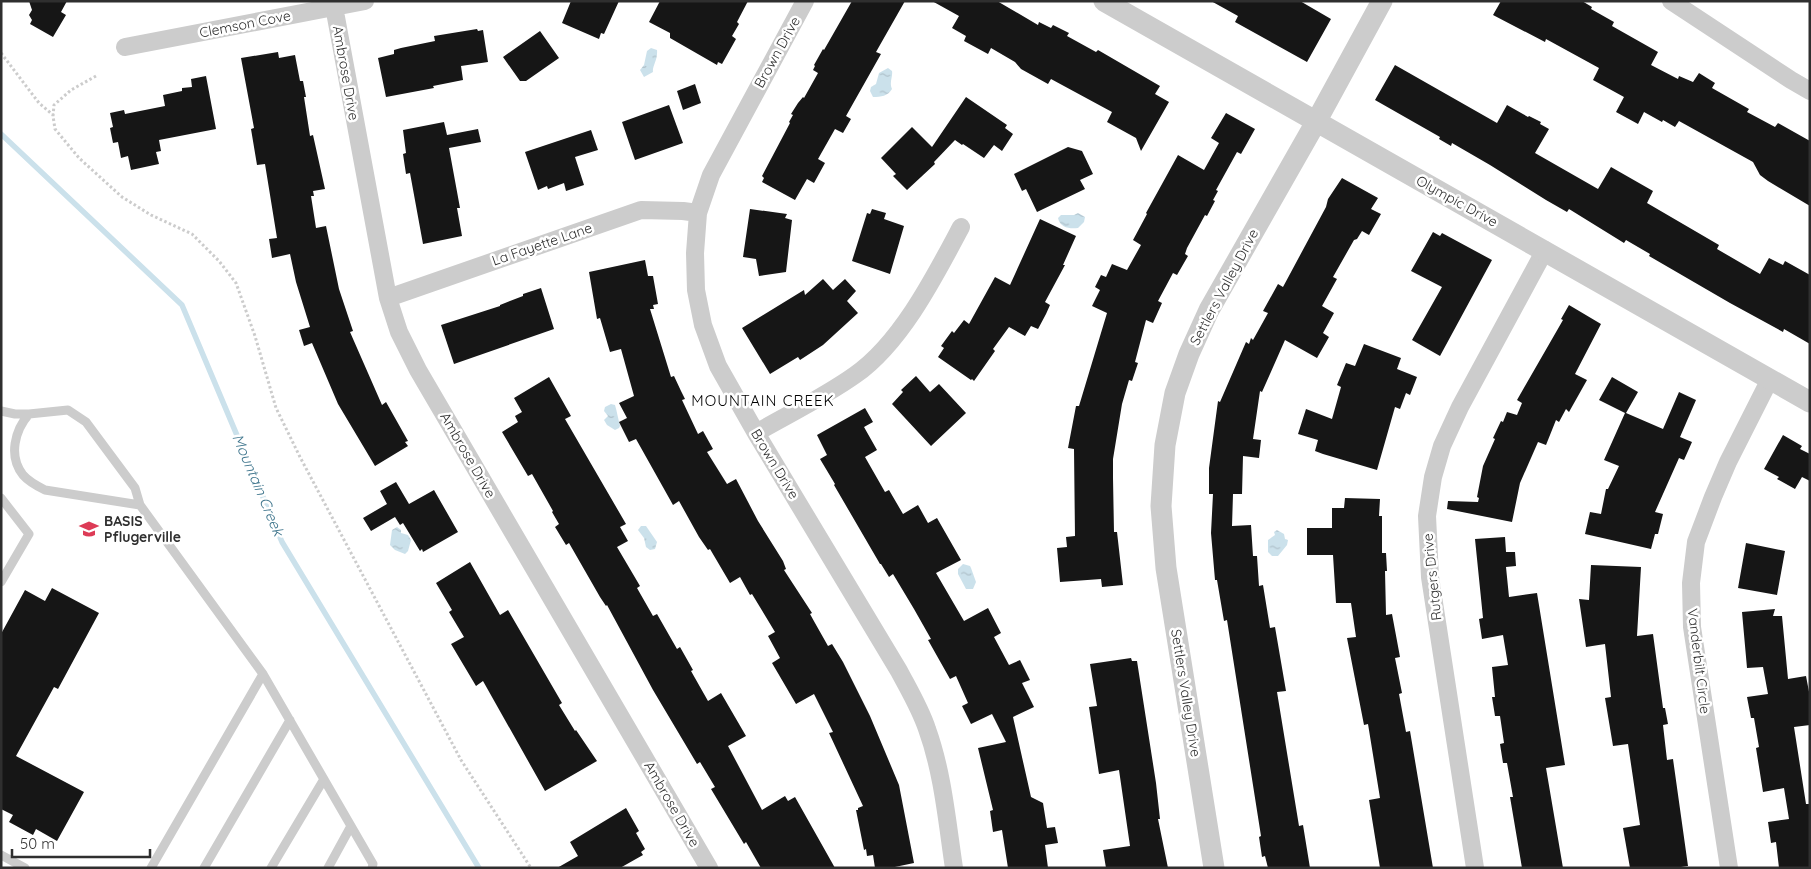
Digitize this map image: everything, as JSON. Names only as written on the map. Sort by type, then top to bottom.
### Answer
[{"type":"street","name":"Clemson Cove","points":[[126,47],[334,4],[365,1]]},
{"type":"street","name":"Brown Drive","points":[[805,1],[719,157],[711,175],[698,214],[695,253],[696,290],[703,325],[718,366],[756,433],[899,670],[916,702],[928,730],[941,782],[954,868]]},
{"type":"street","name":"Olympic Drive","points":[[1104,1],[1810,402]]},
{"type":"street","name":"Settlers Valley Drive","points":[[1214,868],[1166,568],[1161,506],[1165,445],[1175,393],[1189,354],[1209,310],[1316,122],[1382,1]]},
{"type":"street","points":[[1676,2],[1810,91]]},
{"type":"street","name":"Ambrose Drive","points":[[334,4],[377,247],[388,298],[399,332],[418,370],[709,868]]},
{"type":"street","name":"La Fayette Lane","points":[[388,298],[641,210],[683,211],[698,214]]},
{"type":"street","points":[[756,433],[856,375],[882,351],[929,286],[961,227]]},
{"type":"street","name":"Rutgers Drive","points":[[1475,868],[1430,577],[1427,516],[1433,477],[1442,446],[1460,407],[1544,250]]},
{"type":"street","name":"Vanderbilt Circle","points":[[1729,868],[1692,626],[1691,583],[1696,542],[1713,497],[1728,462],[1770,380]]},
{"type":"lane","points":[[1,411],[29,414],[68,410],[86,422],[135,488],[140,505],[264,674],[352,826],[373,864],[372,868]]},
{"type":"lane","points":[[29,414],[21,423],[14,445],[22,474],[32,483],[45,490],[140,505]]},
{"type":"lane","points":[[1,498],[29,534],[1,582]]},
{"type":"lane","points":[[151,868],[264,674]]},
{"type":"lane","points":[[204,868],[290,720]]},
{"type":"lane","points":[[271,868],[324,779]]},
{"type":"lane","points":[[328,868],[352,826]]},
{"type":"lane","points":[[1,855],[24,868]]},
{"type":"path","points":[[1,52],[39,103],[53,116]]},
{"type":"path","points":[[96,76],[71,90],[54,105],[53,116],[56,129],[78,158],[122,197],[151,215],[192,234],[220,261],[236,283],[255,336],[276,408],[300,457],[461,760],[531,868]]},
{"type":"water","points":[[651,48],[657,50],[657,57],[653,72],[644,77],[640,70],[644,65],[647,51]]},
{"type":"water","points":[[888,68],[892,71],[892,89],[884,96],[873,97],[870,91],[871,87],[876,84],[879,73]]},
{"type":"water","points":[[1078,213],[1085,217],[1084,222],[1078,228],[1066,227],[1061,224],[1058,218],[1061,215],[1074,215]]},
{"type":"water","points":[[611,404],[615,405],[620,426],[615,430],[607,425],[604,420],[608,416],[604,411],[605,407]]},
{"type":"water","points":[[641,526],[646,526],[657,542],[655,549],[650,550],[646,547],[644,538],[638,530]]},
{"type":"water","points":[[397,527],[401,530],[401,533],[408,535],[411,540],[408,551],[405,554],[395,550],[390,545],[392,530]]},
{"type":"water","points":[[1277,530],[1284,534],[1285,539],[1288,540],[1287,545],[1278,556],[1272,556],[1268,552],[1268,540],[1275,535],[1274,532]]},
{"type":"water","points":[[963,564],[971,568],[976,582],[973,589],[966,589],[958,574],[958,569]]},
{"type":"building","points":[[29,1],[67,1],[61,12],[66,15],[53,37],[30,24],[32,20],[29,15],[32,10]]},
{"type":"building","points":[[571,1],[619,1],[604,34],[601,33],[599,39],[562,23]]},
{"type":"building","points":[[660,1],[748,1],[732,36],[736,39],[722,64],[718,62],[717,65],[670,38],[670,33],[649,22]]},
{"type":"building","points":[[852,1],[905,1],[876,52],[881,54],[846,116],[851,119],[843,133],[835,129],[818,159],[825,163],[814,183],[807,179],[795,200],[762,182],[764,178],[762,176],[790,123],[793,115],[791,114],[798,103],[804,98],[818,73],[813,70],[814,65]]},
{"type":"building","points":[[932,1],[997,1],[1038,25],[1039,22],[1051,28],[1053,25],[1069,33],[1067,36],[1096,52],[1098,50],[1160,86],[1155,94],[1169,102],[1141,151],[1136,138],[1107,122],[1112,112],[1051,79],[1048,84],[1021,69],[1015,62],[991,48],[988,54],[964,41],[966,36],[952,28],[959,16]]},
{"type":"building","points":[[1211,1],[1300,1],[1331,19],[1307,62],[1235,22],[1238,16]]},
{"type":"building","points":[[1501,1],[1582,1],[1592,7],[1591,9],[1614,22],[1612,26],[1658,52],[1651,65],[1678,79],[1679,76],[1693,82],[1699,73],[1715,83],[1712,88],[1749,109],[1747,112],[1775,127],[1778,123],[1810,141],[1810,206],[1760,175],[1753,162],[1679,121],[1675,127],[1644,112],[1638,124],[1616,112],[1624,97],[1593,80],[1599,68],[1546,39],[1545,42],[1493,15]]},
{"type":"building","points":[[477,29],[478,31],[483,30],[488,62],[461,66],[463,80],[433,86],[434,88],[386,97],[378,58],[394,54],[394,50],[435,41],[434,36]]},
{"type":"building","points":[[540,31],[559,58],[526,81],[520,81],[503,57]]},
{"type":"building","points":[[278,52],[279,58],[295,55],[300,81],[303,81],[310,136],[313,135],[325,189],[313,191],[314,196],[311,196],[316,228],[326,226],[339,289],[353,331],[350,332],[382,405],[386,402],[408,441],[405,442],[408,446],[375,466],[338,404],[312,343],[304,346],[299,330],[310,327],[296,282],[290,254],[272,258],[269,239],[277,238],[265,164],[257,165],[251,129],[254,128],[241,58]]},
{"type":"building","points":[[1395,65],[1497,123],[1507,105],[1541,122],[1540,124],[1549,129],[1535,153],[1598,189],[1611,167],[1653,191],[1647,203],[1719,245],[1717,249],[1760,274],[1769,258],[1783,265],[1785,261],[1810,275],[1810,344],[1784,329],[1783,332],[1730,303],[1649,256],[1650,254],[1626,240],[1624,243],[1569,209],[1567,212],[1490,165],[1452,143],[1451,146],[1439,139],[1440,137],[1375,100]]},
{"type":"building","points":[[206,76],[216,129],[159,140],[161,151],[156,152],[159,164],[131,170],[128,156],[121,158],[118,142],[113,143],[110,128],[113,127],[110,113],[124,110],[125,114],[165,106],[163,95],[182,91],[182,88],[192,87],[191,79]]},
{"type":"building","points":[[695,84],[701,103],[683,110],[677,91]]},
{"type":"building","points":[[966,97],[1007,125],[1005,128],[1013,134],[1002,151],[994,145],[984,158],[955,140],[934,162],[935,164],[907,190],[893,176],[896,174],[881,158],[912,127],[932,147]]},
{"type":"building","points":[[669,105],[683,143],[635,160],[622,122]]},
{"type":"building","points":[[1226,113],[1255,129],[1241,154],[1237,152],[1216,190],[1218,191],[1213,200],[1215,201],[1187,248],[1185,254],[1188,256],[1177,275],[1173,273],[1158,301],[1162,303],[1153,323],[1146,320],[1135,362],[1138,363],[1132,381],[1129,380],[1122,404],[1113,459],[1113,478],[1114,532],[1117,532],[1123,585],[1102,587],[1101,579],[1060,582],[1057,548],[1067,547],[1066,537],[1075,536],[1074,449],[1068,448],[1076,406],[1079,406],[1107,313],[1092,306],[1100,290],[1095,287],[1101,275],[1106,277],[1112,264],[1127,270],[1141,245],[1133,240],[1178,155],[1204,170],[1219,143],[1211,138]]},
{"type":"building","points":[[444,122],[447,135],[478,129],[481,142],[449,148],[460,208],[457,208],[462,236],[423,244],[410,173],[406,174],[403,154],[406,153],[403,130]]},
{"type":"building","points":[[591,130],[598,150],[575,157],[584,185],[566,191],[564,183],[548,189],[547,186],[538,190],[525,152]]},
{"type":"building","points":[[1068,147],[1082,151],[1093,174],[1080,180],[1085,189],[1037,212],[1026,189],[1022,191],[1014,174]]},
{"type":"building","points":[[1342,178],[1378,198],[1371,209],[1381,214],[1369,235],[1362,231],[1357,239],[1354,240],[1333,277],[1337,279],[1322,306],[1334,313],[1323,333],[1329,337],[1317,358],[1285,340],[1262,392],[1260,391],[1253,439],[1261,440],[1259,458],[1243,456],[1242,494],[1233,494],[1232,526],[1251,525],[1253,556],[1257,556],[1259,586],[1263,585],[1270,628],[1275,627],[1286,691],[1277,692],[1299,826],[1303,825],[1310,868],[1268,868],[1265,856],[1262,857],[1259,837],[1261,836],[1227,620],[1224,621],[1217,580],[1215,580],[1211,533],[1213,494],[1209,494],[1209,468],[1218,401],[1220,402],[1246,342],[1249,344],[1251,338],[1253,340],[1268,313],[1263,311],[1278,284],[1283,287],[1326,207],[1328,199]]},
{"type":"building","points":[[750,209],[787,214],[785,218],[792,220],[786,272],[759,276],[756,259],[743,257]]},
{"type":"building","points":[[872,209],[886,213],[884,219],[904,226],[890,274],[852,261],[867,213],[870,214]]},
{"type":"building","points":[[1040,219],[1076,236],[1063,265],[1065,265],[1045,302],[1050,305],[1038,329],[1031,326],[1025,336],[1009,327],[974,381],[971,380],[938,357],[944,348],[941,346],[952,331],[954,333],[964,320],[969,324],[995,277],[1010,285]]},
{"type":"building","points":[[1433,232],[1440,236],[1442,233],[1492,260],[1440,356],[1412,340],[1442,287],[1411,271]]},
{"type":"building","points":[[645,260],[648,276],[653,276],[658,304],[653,305],[654,309],[650,309],[671,377],[674,376],[685,399],[682,400],[698,434],[703,431],[713,449],[707,452],[727,484],[736,479],[758,521],[783,561],[786,569],[784,570],[812,613],[810,614],[828,646],[832,644],[843,662],[870,716],[899,785],[914,863],[890,868],[875,868],[873,855],[867,856],[866,849],[864,850],[856,810],[863,806],[829,733],[833,732],[814,694],[796,704],[772,663],[780,658],[768,636],[775,632],[752,594],[750,595],[740,577],[730,583],[710,549],[708,550],[699,537],[679,501],[673,505],[636,439],[629,442],[619,422],[627,418],[619,403],[634,396],[621,349],[610,352],[600,318],[597,319],[589,272]]},
{"type":"building","points":[[823,279],[833,290],[845,279],[856,291],[847,301],[858,313],[823,345],[800,360],[798,357],[770,374],[742,328],[804,290],[805,295]]},
{"type":"building","points":[[541,288],[554,329],[454,364],[441,325],[500,306],[523,296],[523,294]]},
{"type":"building","points":[[1569,305],[1601,324],[1575,374],[1587,380],[1569,412],[1566,409],[1559,422],[1556,420],[1546,445],[1538,442],[1520,483],[1512,522],[1447,509],[1448,501],[1478,502],[1479,498],[1477,497],[1483,466],[1495,439],[1493,438],[1507,412],[1517,415],[1522,403],[1517,400],[1563,320],[1561,319]]},
{"type":"building","points":[[1364,344],[1401,358],[1397,369],[1417,377],[1410,395],[1406,393],[1400,409],[1395,407],[1377,470],[1315,451],[1318,440],[1298,434],[1306,409],[1332,419],[1341,387],[1337,385],[1346,363],[1355,366]]},
{"type":"building","points":[[916,376],[930,392],[939,384],[966,413],[931,446],[892,404],[903,392],[901,390]]},
{"type":"building","points":[[549,377],[571,416],[565,419],[626,524],[620,527],[628,541],[617,547],[640,586],[637,588],[653,616],[657,614],[677,649],[680,647],[708,701],[721,693],[746,736],[728,746],[762,810],[785,796],[788,801],[795,797],[835,868],[761,868],[746,842],[744,844],[711,789],[715,787],[700,762],[697,764],[653,690],[607,605],[600,597],[569,543],[566,545],[555,527],[559,524],[553,511],[532,474],[528,476],[502,432],[518,422],[515,416],[522,412],[514,398]]},
{"type":"building","points":[[1612,377],[1638,392],[1626,413],[1663,429],[1679,392],[1696,400],[1680,437],[1692,442],[1684,460],[1679,458],[1655,512],[1663,514],[1658,534],[1655,534],[1651,549],[1585,534],[1590,512],[1601,514],[1606,489],[1608,489],[1619,466],[1604,460],[1625,413],[1599,400]]},
{"type":"building","points":[[865,408],[873,422],[864,427],[877,450],[865,457],[885,492],[889,490],[903,514],[918,505],[928,523],[937,518],[961,560],[936,573],[964,621],[988,608],[1001,633],[994,637],[1009,665],[1020,660],[1030,680],[1022,683],[1034,707],[1013,717],[1031,797],[1043,803],[1047,828],[1055,827],[1058,843],[1045,845],[1048,868],[1008,868],[1002,830],[993,832],[990,811],[993,810],[978,748],[1006,742],[992,714],[971,724],[962,706],[968,703],[956,676],[950,679],[928,640],[931,639],[914,609],[893,574],[889,577],[880,564],[820,459],[827,455],[817,435]]},
{"type":"building","points":[[1783,435],[1802,446],[1800,449],[1810,454],[1810,481],[1802,477],[1795,489],[1764,469]]},
{"type":"building","points":[[396,482],[409,504],[434,490],[458,532],[423,552],[422,549],[420,551],[403,523],[400,525],[395,517],[371,531],[363,518],[387,504],[380,491]]},
{"type":"building","points":[[1345,498],[1380,499],[1379,516],[1382,516],[1382,553],[1386,553],[1387,571],[1385,571],[1386,615],[1392,614],[1400,657],[1395,658],[1402,693],[1399,694],[1406,732],[1410,731],[1433,868],[1380,868],[1369,800],[1380,798],[1368,724],[1364,725],[1347,638],[1356,637],[1351,603],[1336,603],[1333,555],[1307,555],[1307,528],[1332,528],[1332,508],[1344,508]]},
{"type":"building","points":[[1505,537],[1506,552],[1515,552],[1516,566],[1506,567],[1509,597],[1537,593],[1565,765],[1546,768],[1563,868],[1522,868],[1510,797],[1513,797],[1507,763],[1503,763],[1500,744],[1504,743],[1500,716],[1495,716],[1492,697],[1495,697],[1492,667],[1508,665],[1503,635],[1482,639],[1479,619],[1483,618],[1475,539]]},
{"type":"building","points":[[1746,543],[1785,551],[1777,595],[1738,588]]},
{"type":"building","points":[[470,562],[500,615],[508,610],[562,703],[559,705],[597,761],[545,791],[483,681],[476,686],[451,644],[464,637],[449,612],[452,610],[436,583]]},
{"type":"building","points":[[1591,565],[1641,567],[1637,636],[1653,634],[1663,708],[1665,708],[1668,724],[1663,725],[1667,760],[1673,759],[1688,866],[1674,868],[1630,868],[1623,828],[1640,825],[1628,744],[1613,746],[1605,698],[1611,697],[1605,644],[1586,647],[1579,599],[1589,600]]},
{"type":"building","points":[[52,588],[99,613],[58,689],[54,687],[16,756],[84,792],[57,841],[36,829],[33,835],[9,822],[13,815],[1,809],[1,634],[25,590],[45,601]]},
{"type":"building","points":[[1775,609],[1773,616],[1782,616],[1788,679],[1806,676],[1810,697],[1810,725],[1794,727],[1806,804],[1810,804],[1810,868],[1779,868],[1776,842],[1771,843],[1768,822],[1789,819],[1784,788],[1763,792],[1756,748],[1759,747],[1754,718],[1751,718],[1747,697],[1768,694],[1763,667],[1747,668],[1742,612]]},
{"type":"building","points":[[1131,658],[1132,661],[1137,661],[1156,783],[1160,819],[1158,819],[1168,868],[1106,868],[1103,850],[1130,846],[1119,770],[1099,774],[1089,707],[1097,706],[1090,664]]},
{"type":"building","points":[[626,808],[639,831],[636,833],[645,849],[641,852],[643,855],[620,868],[557,868],[578,856],[570,842]]},
{"type":"waterway","name":"Mountain Creek","points":[[1,134],[182,305],[282,542],[479,868]]},
{"type":"place","name":"BASIS Pflugerville","points":[[89,529]]},
{"type":"district","name":"MOUNTAIN CREEK","points":[[763,401]]}]
